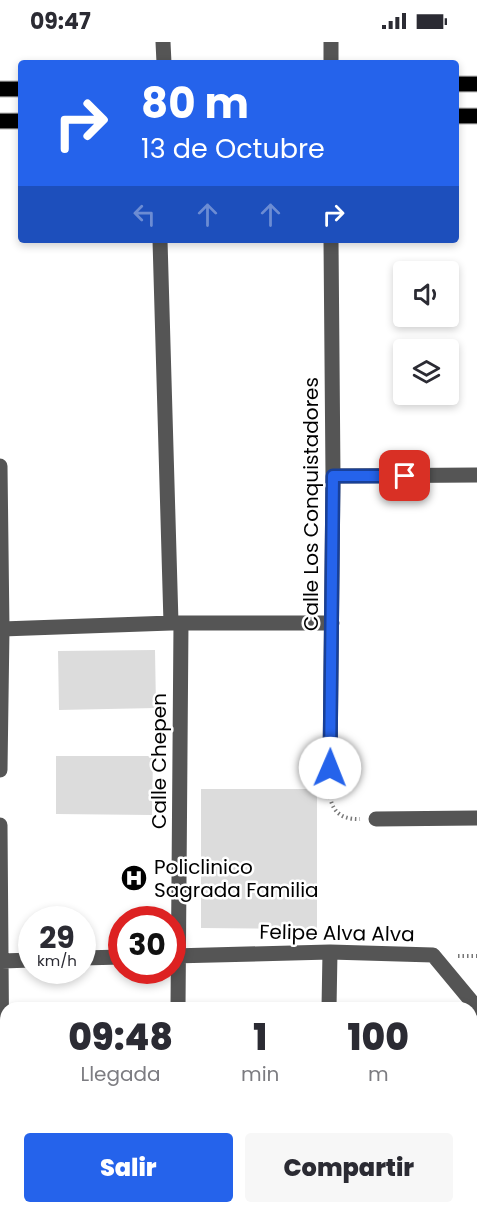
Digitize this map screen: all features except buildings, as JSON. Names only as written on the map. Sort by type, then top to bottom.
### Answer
[{"type":"main road","points":[[459,84],[477,84]]},
{"type":"main road","points":[[0,89],[18,89]]},
{"type":"main road","points":[[459,116],[477,116]]},
{"type":"main road","points":[[0,122],[18,121]]},
{"type":"street","points":[[163,42],[164,60]]},
{"type":"street","points":[[330,42],[330,60]]},
{"type":"street","name":"Calle Chepen","points":[[160,243],[176,623],[176,906]]},
{"type":"street","name":"Calle Los Conquistadores","points":[[330,768],[333,476],[332,243]]},
{"type":"street","points":[[0,466],[2,628],[0,770]]},
{"type":"street","points":[[333,476],[477,475]]},
{"type":"street","points":[[2,628],[176,623],[332,623]]},
{"type":"street","points":[[376,819],[477,818]]},
{"type":"street","points":[[0,825],[2,1002]]},
{"type":"street","points":[[329,1002],[330,952]]},
{"type":"street","name":"Felipe Alva Alva","points":[[186,956],[330,952],[433,955],[472,1002]]},
{"type":"street","points":[[2,961],[18,960]]},
{"type":"street","name":"Calle Chepen","points":[[177,984],[178,1002]]},
{"type":"path","points":[[330,768],[329,790],[333,807],[339,816],[350,820],[376,819]]},
{"type":"shaded area","points":[[155,650],[156,708],[59,710],[58,651]]},
{"type":"shaded area","points":[[56,756],[153,756],[152,815],[56,814]]},
{"type":"shaded area","points":[[201,789],[317,789],[317,929],[201,928]]},
{"type":"place","name":"Policlinico Sagrada Familia","points":[[134,878]]},
{"type":"route","points":[[330,768],[333,476],[405,476]]}]
